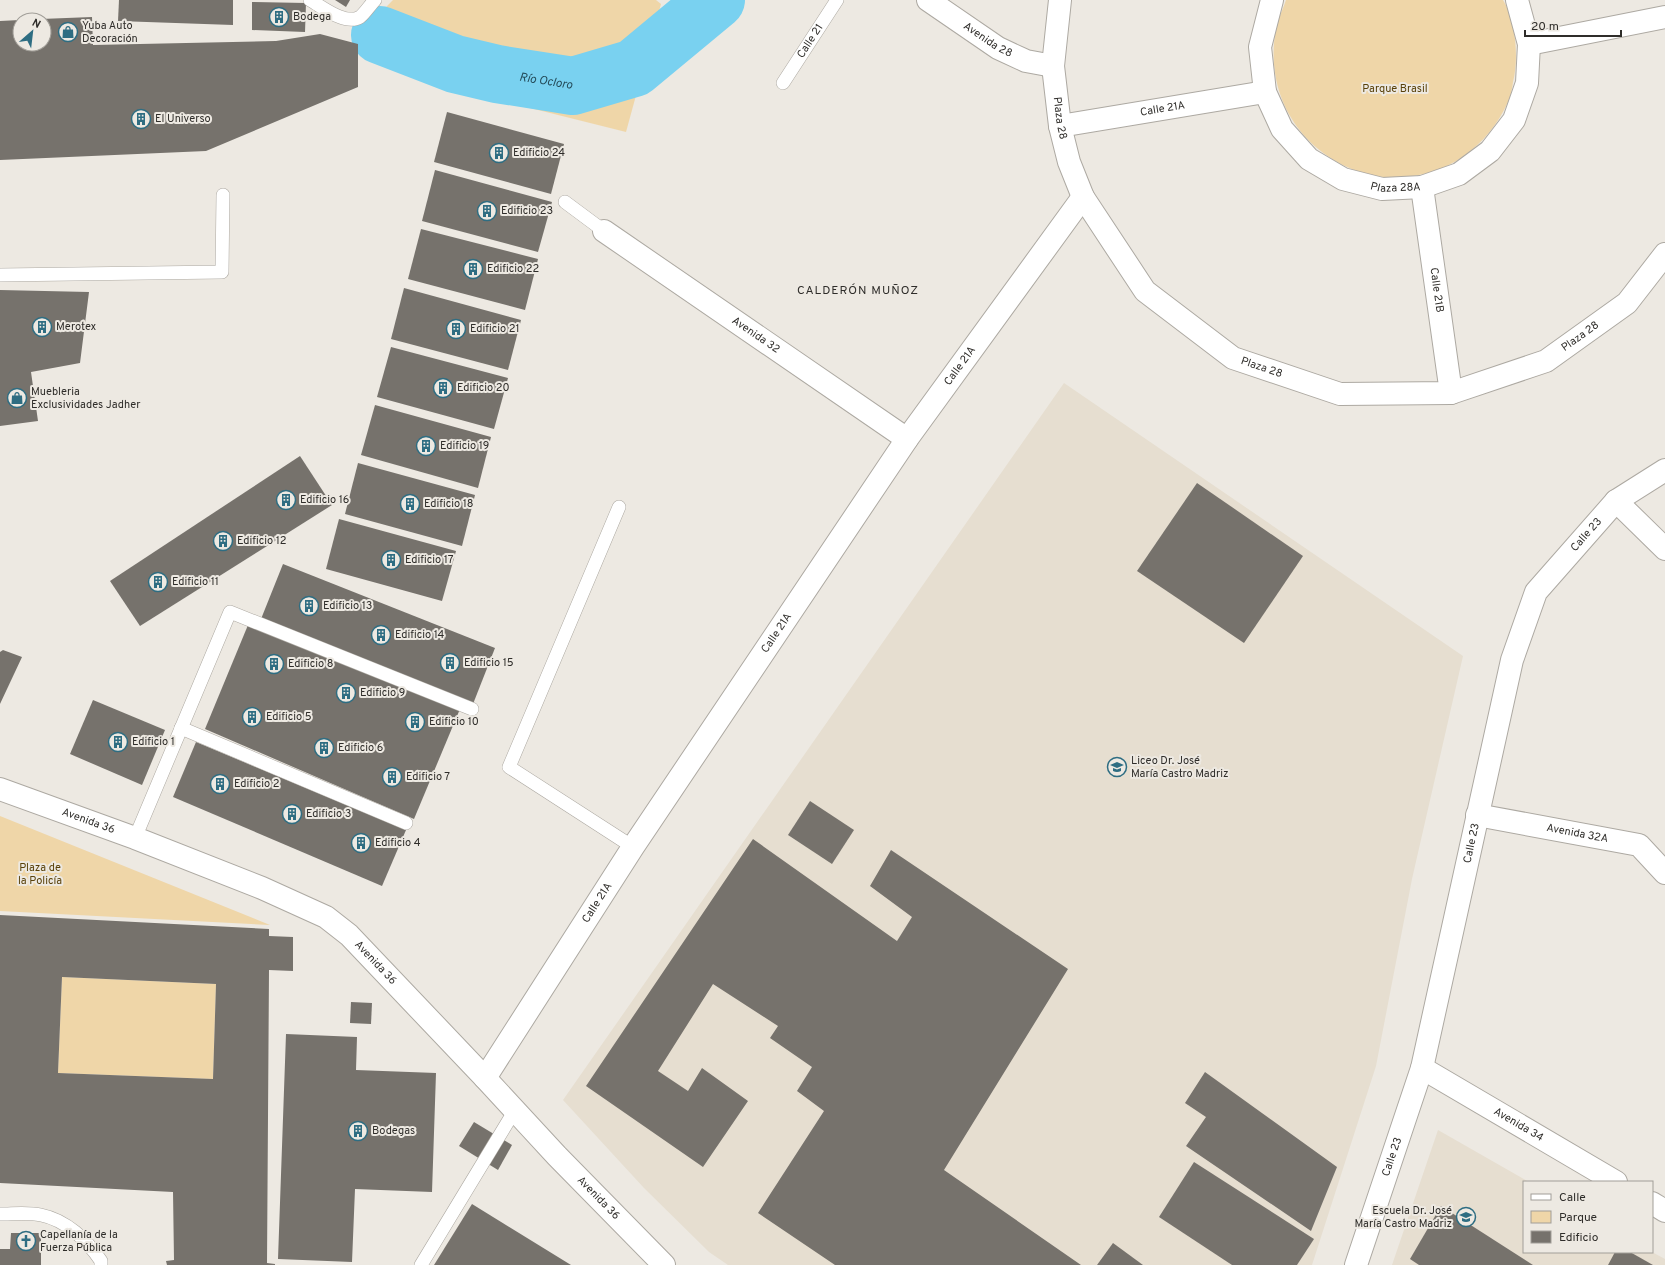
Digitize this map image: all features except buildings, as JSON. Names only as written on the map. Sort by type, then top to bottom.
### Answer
[{"type":"street","name":"Avenida 28","points":[[928,0],[998,48],[1026,61],[1053,66]]},
{"type":"street","name":"Plaza 28","points":[[1060,0],[1053,66],[1060,126],[1069,162],[1083,198],[1145,291],[1233,358],[1340,394],[1451,393],[1546,361],[1627,303],[1665,254]]},
{"type":"street","name":"Plaza 28A","points":[[1272,0],[1260,47],[1265,92],[1282,128],[1309,158],[1315,162],[1343,179],[1382,189],[1422,187],[1459,174],[1490,151],[1514,120],[1527,83],[1530,44],[1517,0]]},
{"type":"street","points":[[1530,44],[1665,18]]},
{"type":"street","name":"Calle 21A","points":[[1060,126],[1265,92]]},
{"type":"street","name":"Calle 21B","points":[[1422,187],[1451,393]]},
{"type":"street","name":"Calle 21A","points":[[486,1078],[633,848],[907,439],[1083,198]]},
{"type":"street","name":"Avenida 32","points":[[604,231],[907,439]]},
{"type":"street","name":"Calle 23","points":[[1356,1265],[1422,1068],[1512,660],[1536,592],[1616,501],[1665,470]]},
{"type":"street","points":[[1616,501],[1665,549]]},
{"type":"street","name":"Avenida 36","points":[[0,789],[135,838],[262,888],[326,917],[349,935],[486,1078],[557,1156],[664,1265]]},
{"type":"street","name":"Avenida 32A","points":[[1477,815],[1640,845],[1665,873]]},
{"type":"street","name":"Avenida 34","points":[[1422,1068],[1614,1181]]},
{"type":"street","points":[[1653,1204],[1665,1211]]},
{"type":"lane","points":[[310,0],[337,16],[346,19],[360,17],[375,0]]},
{"type":"lane","name":"Calle 21","points":[[783,83],[837,0]]},
{"type":"lane","points":[[0,275],[222,272],[223,196]]},
{"type":"lane","points":[[565,202],[604,231]]},
{"type":"lane","points":[[619,507],[509,767],[633,848]]},
{"type":"lane","points":[[135,838],[230,612],[472,709]]},
{"type":"lane","points":[[181,728],[406,823]]},
{"type":"lane","points":[[421,1265],[515,1110]]},
{"type":"lane","points":[[0,1214],[40,1215],[54,1219],[84,1238],[101,1261],[101,1265]]},
{"type":"shaded area","name":"Liceo Dr. José María Castro Madriz","points":[[1064,383],[1463,656],[1412,879],[1376,1066],[1312,1265],[728,1265],[709,1252],[644,1188],[563,1100]]},
{"type":"shaded area","name":"Escuela Dr. José María Castro Madriz","points":[[1438,1130],[1527,1181],[1523,1181],[1523,1253],[1653,1253],[1665,1259],[1665,1265],[1392,1265]]},
{"type":"green space","points":[[393,0],[656,0],[661,4],[626,132],[434,84],[358,51],[359,45],[366,31]]},
{"type":"green space","name":"Parque Brasil","points":[[1286,0],[1503,0],[1511,18],[1516,51],[1515,73],[1508,102],[1499,118],[1476,146],[1447,166],[1413,176],[1394,177],[1373,176],[1348,168],[1327,156],[1309,140],[1294,122],[1283,101],[1276,78],[1274,54],[1276,28]]},
{"type":"green space","name":"Plaza de la Policía","points":[[0,816],[270,925],[0,911]]},
{"type":"green space","points":[[62,977],[216,984],[213,1079],[58,1073]]},
{"type":"waterway","name":"Río Ocloro","points":[[380,35],[455,64],[497,74],[573,86],[634,68],[716,0]]},
{"type":"place","name":"Bodega","points":[[279,17]]},
{"type":"place","name":"Yuba Auto Decoración","points":[[68,32]]},
{"type":"place","name":"El Universo","points":[[141,119]]},
{"type":"place","name":"Edificio 24","points":[[499,153]]},
{"type":"place","name":"Edificio 23","points":[[487,211]]},
{"type":"place","name":"Edificio 22","points":[[473,269]]},
{"type":"place","name":"Merotex","points":[[42,327]]},
{"type":"place","name":"Edificio 21","points":[[456,329]]},
{"type":"place","name":"Edificio 20","points":[[443,388]]},
{"type":"place","name":"Muebleria Exclusividades Jadher","points":[[17,398]]},
{"type":"place","name":"Edificio 19","points":[[426,446]]},
{"type":"place","name":"Edificio 16","points":[[286,500]]},
{"type":"place","name":"Edificio 18","points":[[410,504]]},
{"type":"place","name":"Edificio 12","points":[[223,541]]},
{"type":"place","name":"Edificio 17","points":[[391,560]]},
{"type":"place","name":"Edificio 11","points":[[158,582]]},
{"type":"place","name":"Edificio 13","points":[[309,606]]},
{"type":"place","name":"Edificio 14","points":[[381,635]]},
{"type":"place","name":"Edificio 15","points":[[450,663]]},
{"type":"place","name":"Edificio 8","points":[[274,664]]},
{"type":"place","name":"Edificio 9","points":[[346,693]]},
{"type":"place","name":"Edificio 5","points":[[252,717]]},
{"type":"place","name":"Edificio 10","points":[[415,722]]},
{"type":"place","name":"Edificio 1","points":[[118,742]]},
{"type":"place","name":"Edificio 6","points":[[324,748]]},
{"type":"place","name":"Liceo Dr. José María Castro Madriz","points":[[1117,767]]},
{"type":"place","name":"Edificio 7","points":[[392,777]]},
{"type":"place","name":"Edificio 2","points":[[220,784]]},
{"type":"place","name":"Edificio 3","points":[[292,814]]},
{"type":"place","name":"Edificio 4","points":[[361,843]]},
{"type":"place","name":"Bodegas","points":[[358,1131]]},
{"type":"place","name":"Escuela Dr. José María Castro Madriz","points":[[1466,1217]]},
{"type":"place","name":"Capellanía de la Fuerza Pública","points":[[26,1241]]},
{"type":"district","name":"CALDERÓN MUÑOZ","points":[[858,291]]}]
